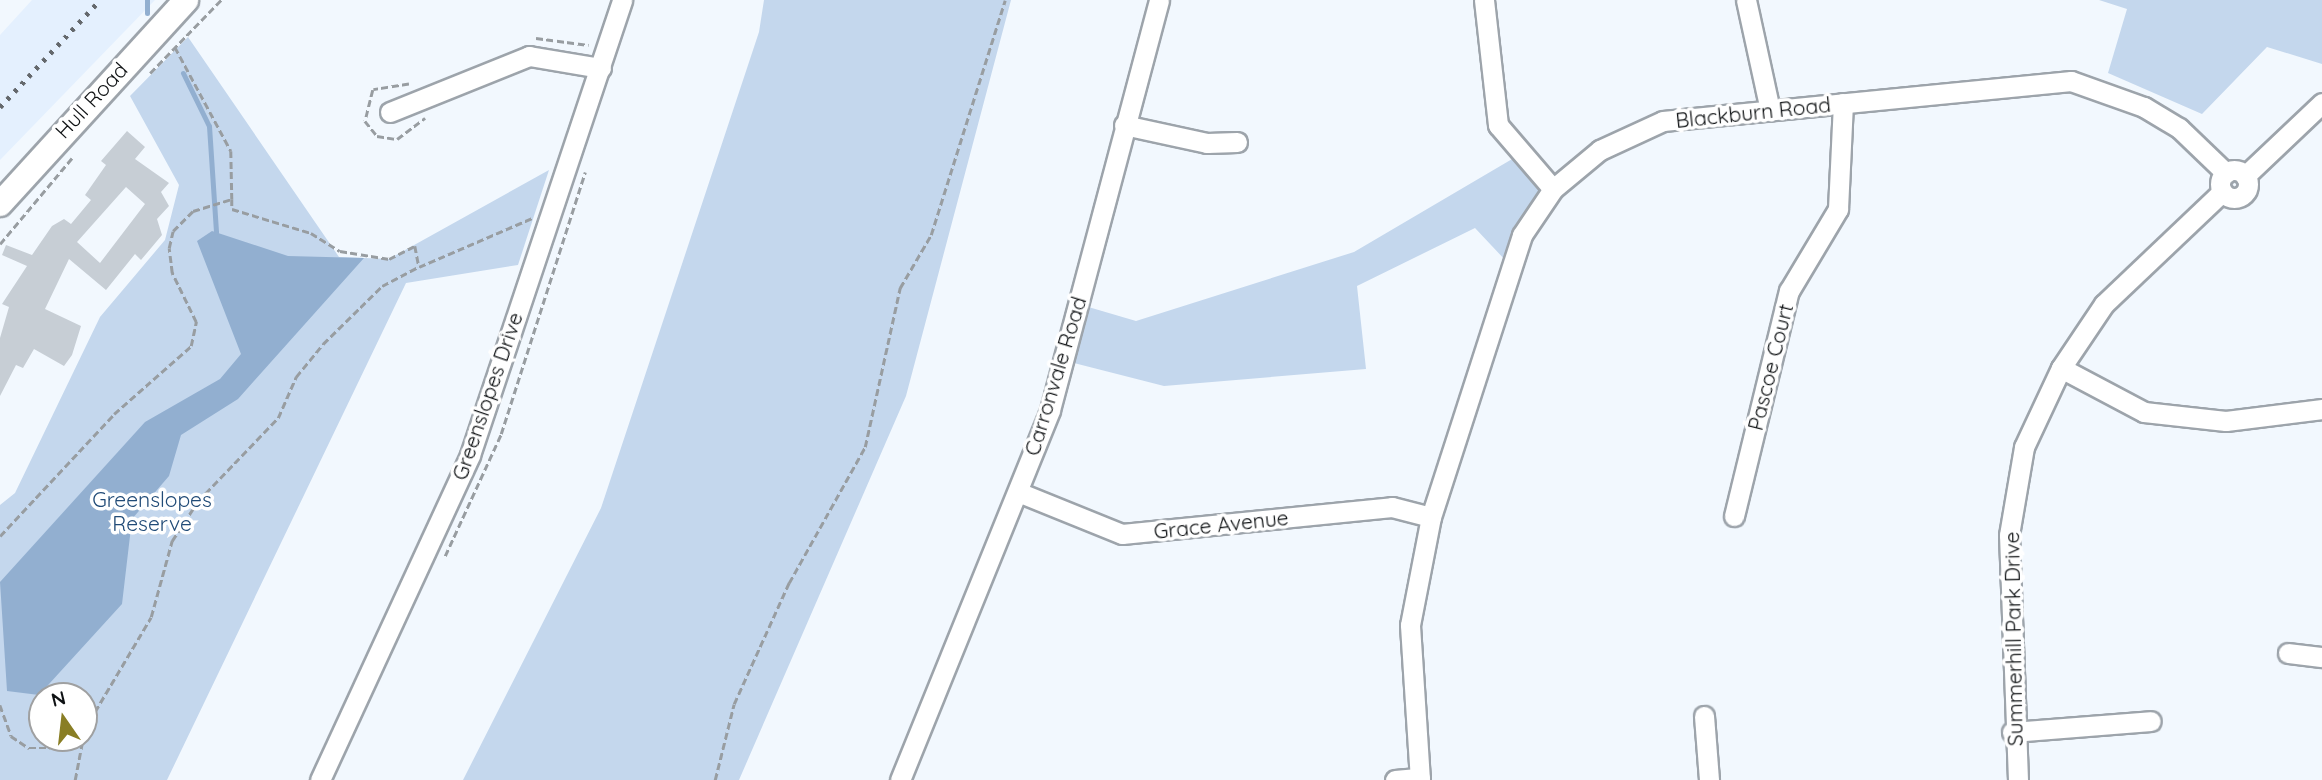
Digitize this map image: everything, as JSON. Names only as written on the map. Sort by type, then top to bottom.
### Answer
[{"type":"main road","name":"Hull Road","points":[[0,204],[166,39],[186,0]]},
{"type":"street","name":"Greenslopes Drive","points":[[320,780],[470,455],[622,0]]},
{"type":"street","name":"Carronvale Road","points":[[900,780],[1050,410],[1159,0]]},
{"type":"street","points":[[1484,0],[1498,125],[1553,189]]},
{"type":"street","points":[[1746,0],[1770,110]]},
{"type":"street","points":[[390,112],[529,57],[601,68]]},
{"type":"street","name":"Blackburn Road","points":[[1420,779],[1410,625],[1431,517],[1522,235],[1553,189],[1600,150],[1662,121],[2071,81],[2144,107],[2179,128],[2231,180]]},
{"type":"street","name":"Pascoe Court","points":[[1734,516],[1789,291],[1838,209],[1843,103]]},
{"type":"street","name":"Summerhill Park Drive","points":[[2018,780],[2012,732],[2009,535],[2024,447],[2061,368],[2104,304],[2231,180],[2322,103]]},
{"type":"street","points":[[1124,125],[1207,143],[1237,142]]},
{"type":"street","points":[[2061,368],[2144,412],[2226,421],[2322,409]]},
{"type":"street","name":"Grace Avenue","points":[[1018,492],[1122,534],[1392,507],[1431,517]]},
{"type":"street","points":[[2288,653],[2322,657]]},
{"type":"street","points":[[1704,716],[1709,780]]},
{"type":"street","points":[[2012,732],[2151,720]]},
{"type":"street","points":[[1395,780],[1420,779]]},
{"type":"path","points":[[141,82],[166,39],[221,0]]},
{"type":"path","points":[[715,780],[734,704],[789,583],[864,447],[900,288],[931,235],[1005,0]]},
{"type":"path","points":[[529,39],[593,46],[596,34]]},
{"type":"path","points":[[166,39],[231,151],[232,209],[311,233],[340,251],[389,259],[415,246],[419,267]]},
{"type":"path","points":[[413,84],[373,90],[363,110],[369,130],[397,139],[431,113]]},
{"type":"path","points":[[0,244],[74,155]]},
{"type":"path","points":[[0,536],[114,414],[191,346],[196,322],[169,260],[173,231],[193,211],[232,199]]},
{"type":"path","points":[[531,232],[540,208]]},
{"type":"path","points":[[98,705],[151,617],[172,541],[198,502],[278,418],[296,377],[323,344],[382,286],[515,221],[536,219]]},
{"type":"path","points":[[0,705],[5,726],[20,744],[28,747]]},
{"type":"path","points":[[75,780],[80,752]]},
{"type":"shaded area","points":[[32,0],[155,0],[0,160],[0,35]]},
{"type":"shaded area","points":[[212,231],[288,256],[364,258],[238,399],[181,435],[169,476],[132,519],[122,604],[51,682],[28,682],[28,694],[7,691],[0,582],[145,422],[220,379],[241,354],[197,241]]},
{"type":"green space","points":[[764,0],[1011,0],[906,396],[739,780],[463,780],[601,508],[759,32]]},
{"type":"green space","points":[[2099,0],[2322,0],[2322,64],[2267,47],[2202,114],[2108,73],[2127,9]]},
{"type":"green space","name":"Greenslopes Reserve","points":[[188,37],[339,257],[389,259],[549,170],[518,265],[406,283],[167,780],[0,780],[0,505],[15,493],[100,317],[165,240],[179,185],[130,96]]},
{"type":"green space","points":[[1519,155],[1549,189],[1507,262],[1475,228],[1357,286],[1366,369],[1164,386],[1070,362],[1085,306],[1136,321],[1354,252]]},
{"type":"building","points":[[127,131],[145,147],[135,159],[169,183],[161,192],[169,206],[157,219],[162,235],[141,260],[135,254],[106,290],[69,259],[45,309],[81,326],[72,355],[64,366],[34,349],[23,368],[16,365],[0,396],[0,338],[9,307],[2,304],[27,266],[2,255],[6,245],[32,255],[52,226],[64,219],[71,224],[91,200],[85,195],[106,165],[101,161]],"holes":[[[126,187],[145,204],[100,263],[77,242]]]},
{"type":"waterway","points":[[147,0],[147,13]]},
{"type":"waterway","points":[[183,73],[209,126],[216,232]]},
{"type":"railway","points":[[0,107],[100,0]]}]
